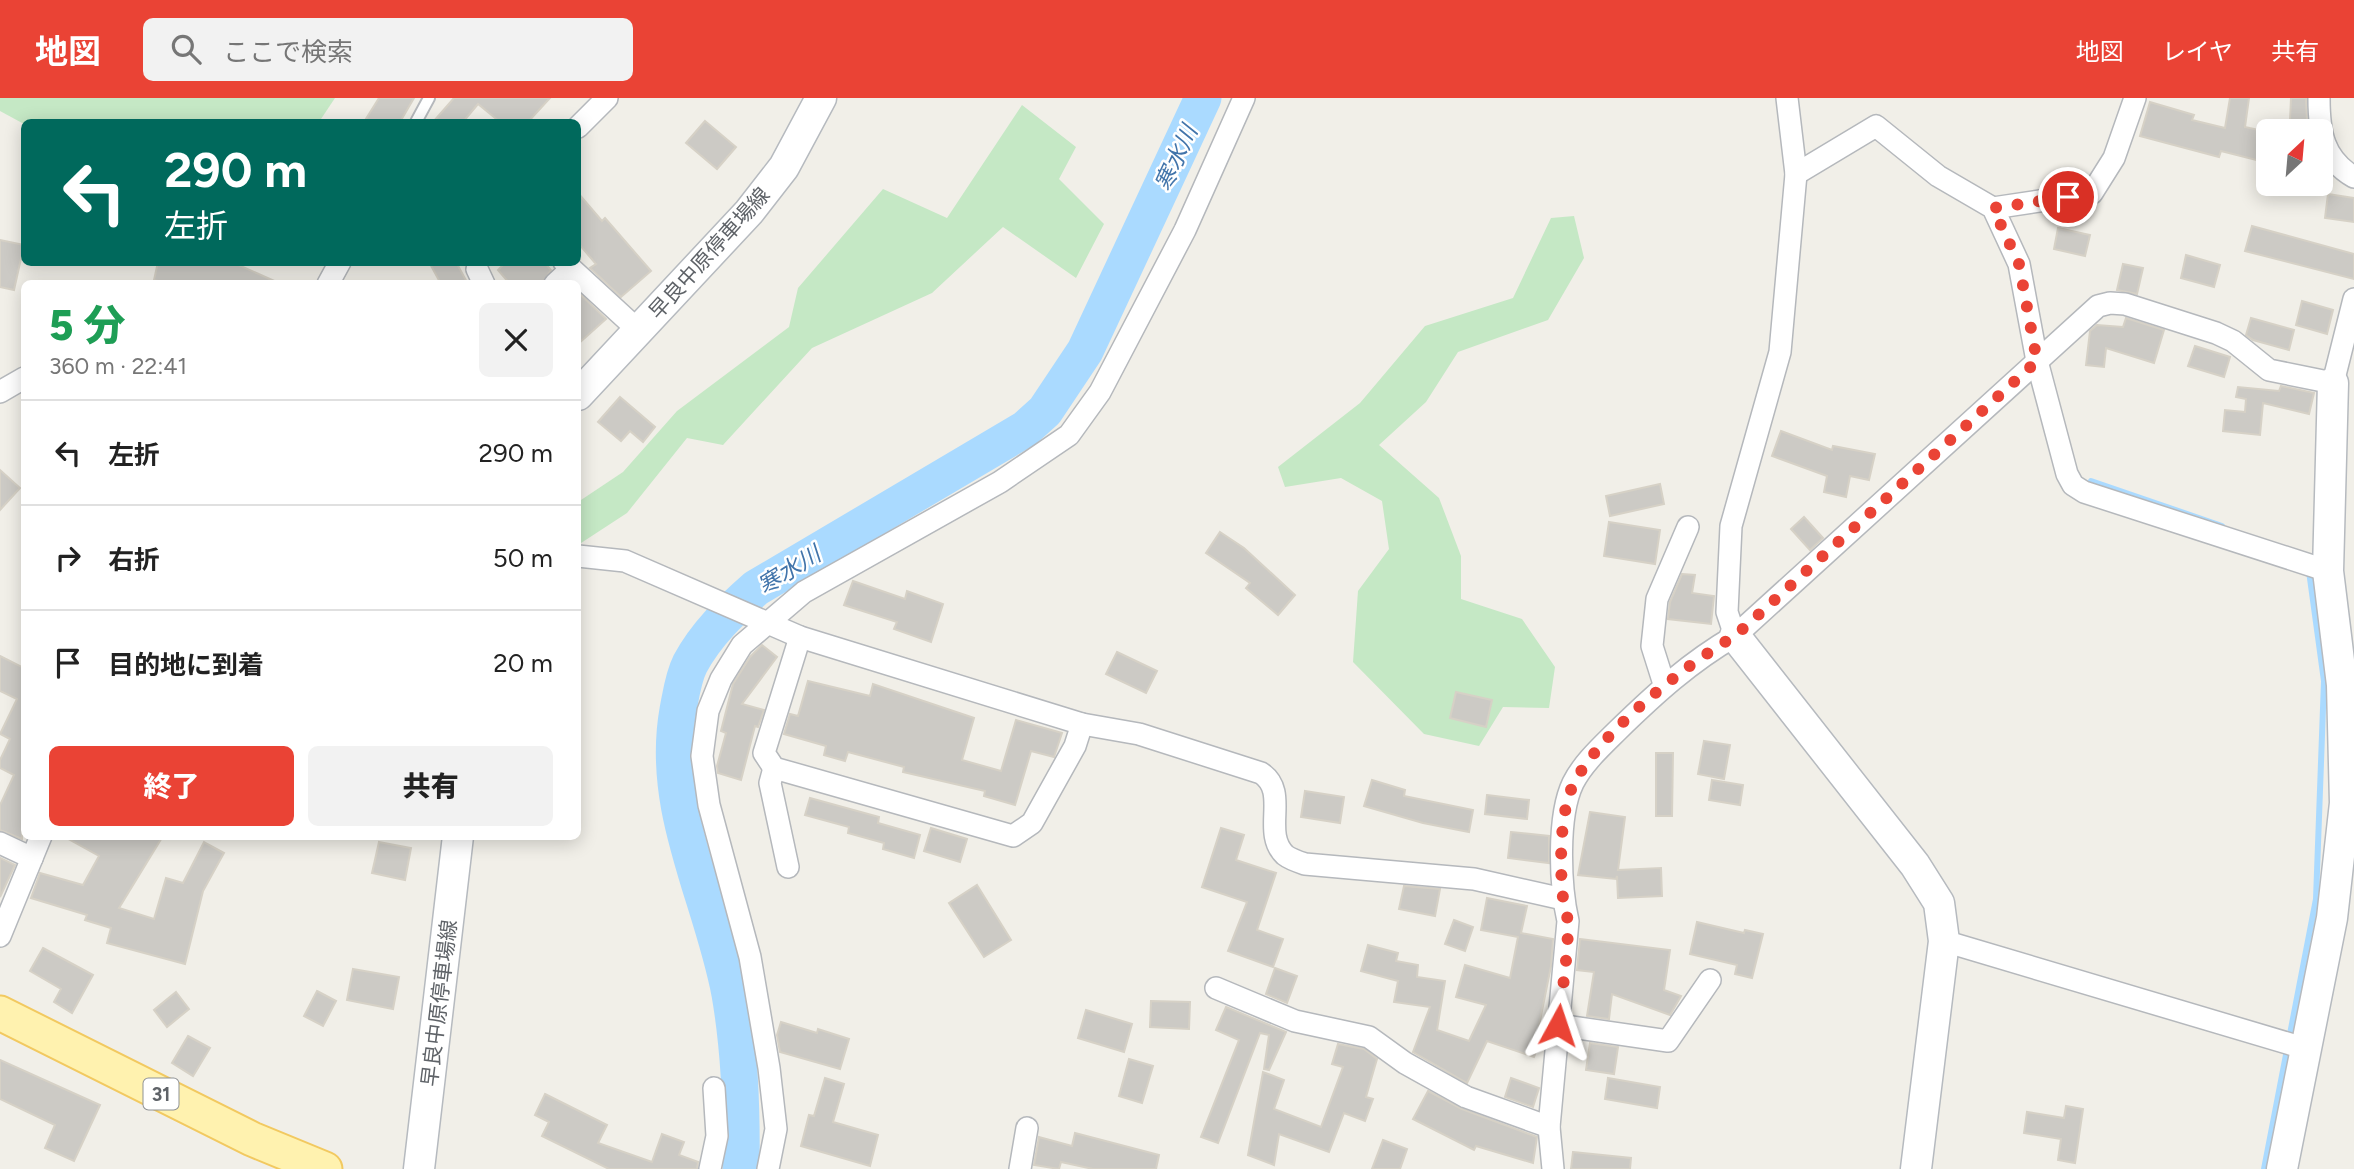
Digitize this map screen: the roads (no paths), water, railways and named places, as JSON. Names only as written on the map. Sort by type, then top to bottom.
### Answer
[{"type":"main road","name":"31","points":[[0,1013],[252,1139],[325,1169]]},
{"type":"street","points":[[581,124],[607,98]]},
{"type":"street","name":"早良中原停車場線","points":[[581,392],[749,212],[784,167],[821,98]]},
{"type":"street","points":[[768,1169],[776,1129],[769,1068],[750,957],[709,805],[702,756],[708,711],[721,679],[742,645],[765,622],[804,592],[1000,482],[1069,435],[1100,392],[1185,230],[1244,98]]},
{"type":"street","points":[[1787,98],[1796,174],[1780,352],[1731,526],[1727,612],[1735,636],[1915,865],[1939,903],[1944,941],[1916,1169]]},
{"type":"street","points":[[1993,208],[2092,193],[2114,158],[2135,98]]},
{"type":"street","points":[[2319,98],[2319,124],[2326,152],[2339,168],[2354,177]]},
{"type":"street","points":[[1796,174],[1876,126],[1938,176],[1993,208],[2019,264],[2037,361],[2067,474],[2073,485],[2084,492],[2328,571]]},
{"type":"street","points":[[568,266],[638,330]]},
{"type":"street","points":[[2282,1169],[2332,918],[2345,803],[2348,684],[2328,571],[2333,383],[2354,299]]},
{"type":"street","points":[[1553,1169],[1549,1127],[1568,921],[1563,899],[1564,824],[1573,783],[1608,740],[1664,684],[1705,653],[1735,636],[2098,306],[2110,303],[2125,304],[2225,337],[2269,370],[2333,383]]},
{"type":"street","points":[[0,392],[21,380]]},
{"type":"street","points":[[1664,684],[1652,646],[1657,599],[1688,527]]},
{"type":"street","points":[[581,556],[625,561],[800,637],[1082,724],[1139,734],[1261,773],[1270,779],[1275,790],[1275,837],[1284,854],[1305,864],[1474,879],[1563,899]]},
{"type":"street","points":[[800,637],[764,753],[774,768],[1013,836],[1032,823],[1075,746],[1082,724]]},
{"type":"street","points":[[774,768],[770,783],[788,867]]},
{"type":"street","points":[[0,936],[39,840]]},
{"type":"street","name":"早良中原停車場線","points":[[419,1169],[458,840]]},
{"type":"street","points":[[0,843],[32,858]]},
{"type":"street","points":[[1944,941],[2307,1049]]},
{"type":"street","points":[[1558,1025],[1668,1041],[1710,981]]},
{"type":"street","points":[[1216,988],[1295,1021],[1369,1037],[1405,1063],[1466,1097],[1549,1127]]},
{"type":"street","points":[[710,1169],[717,1136],[714,1088]]},
{"type":"street","points":[[1020,1169],[1027,1128]]},
{"type":"lane","points":[[418,119],[429,98]]},
{"type":"waterway","name":"寒水川","points":[[741,1169],[740,1082],[730,994],[722,958],[690,854],[676,783],[674,747],[678,710],[688,669],[711,633],[756,588],[1025,429],[1045,411],[1085,351],[1203,98]]},
{"type":"waterway","points":[[2091,481],[2222,526]]},
{"type":"waterway","points":[[2264,1169],[2316,899],[2324,681],[2309,571]]}]
